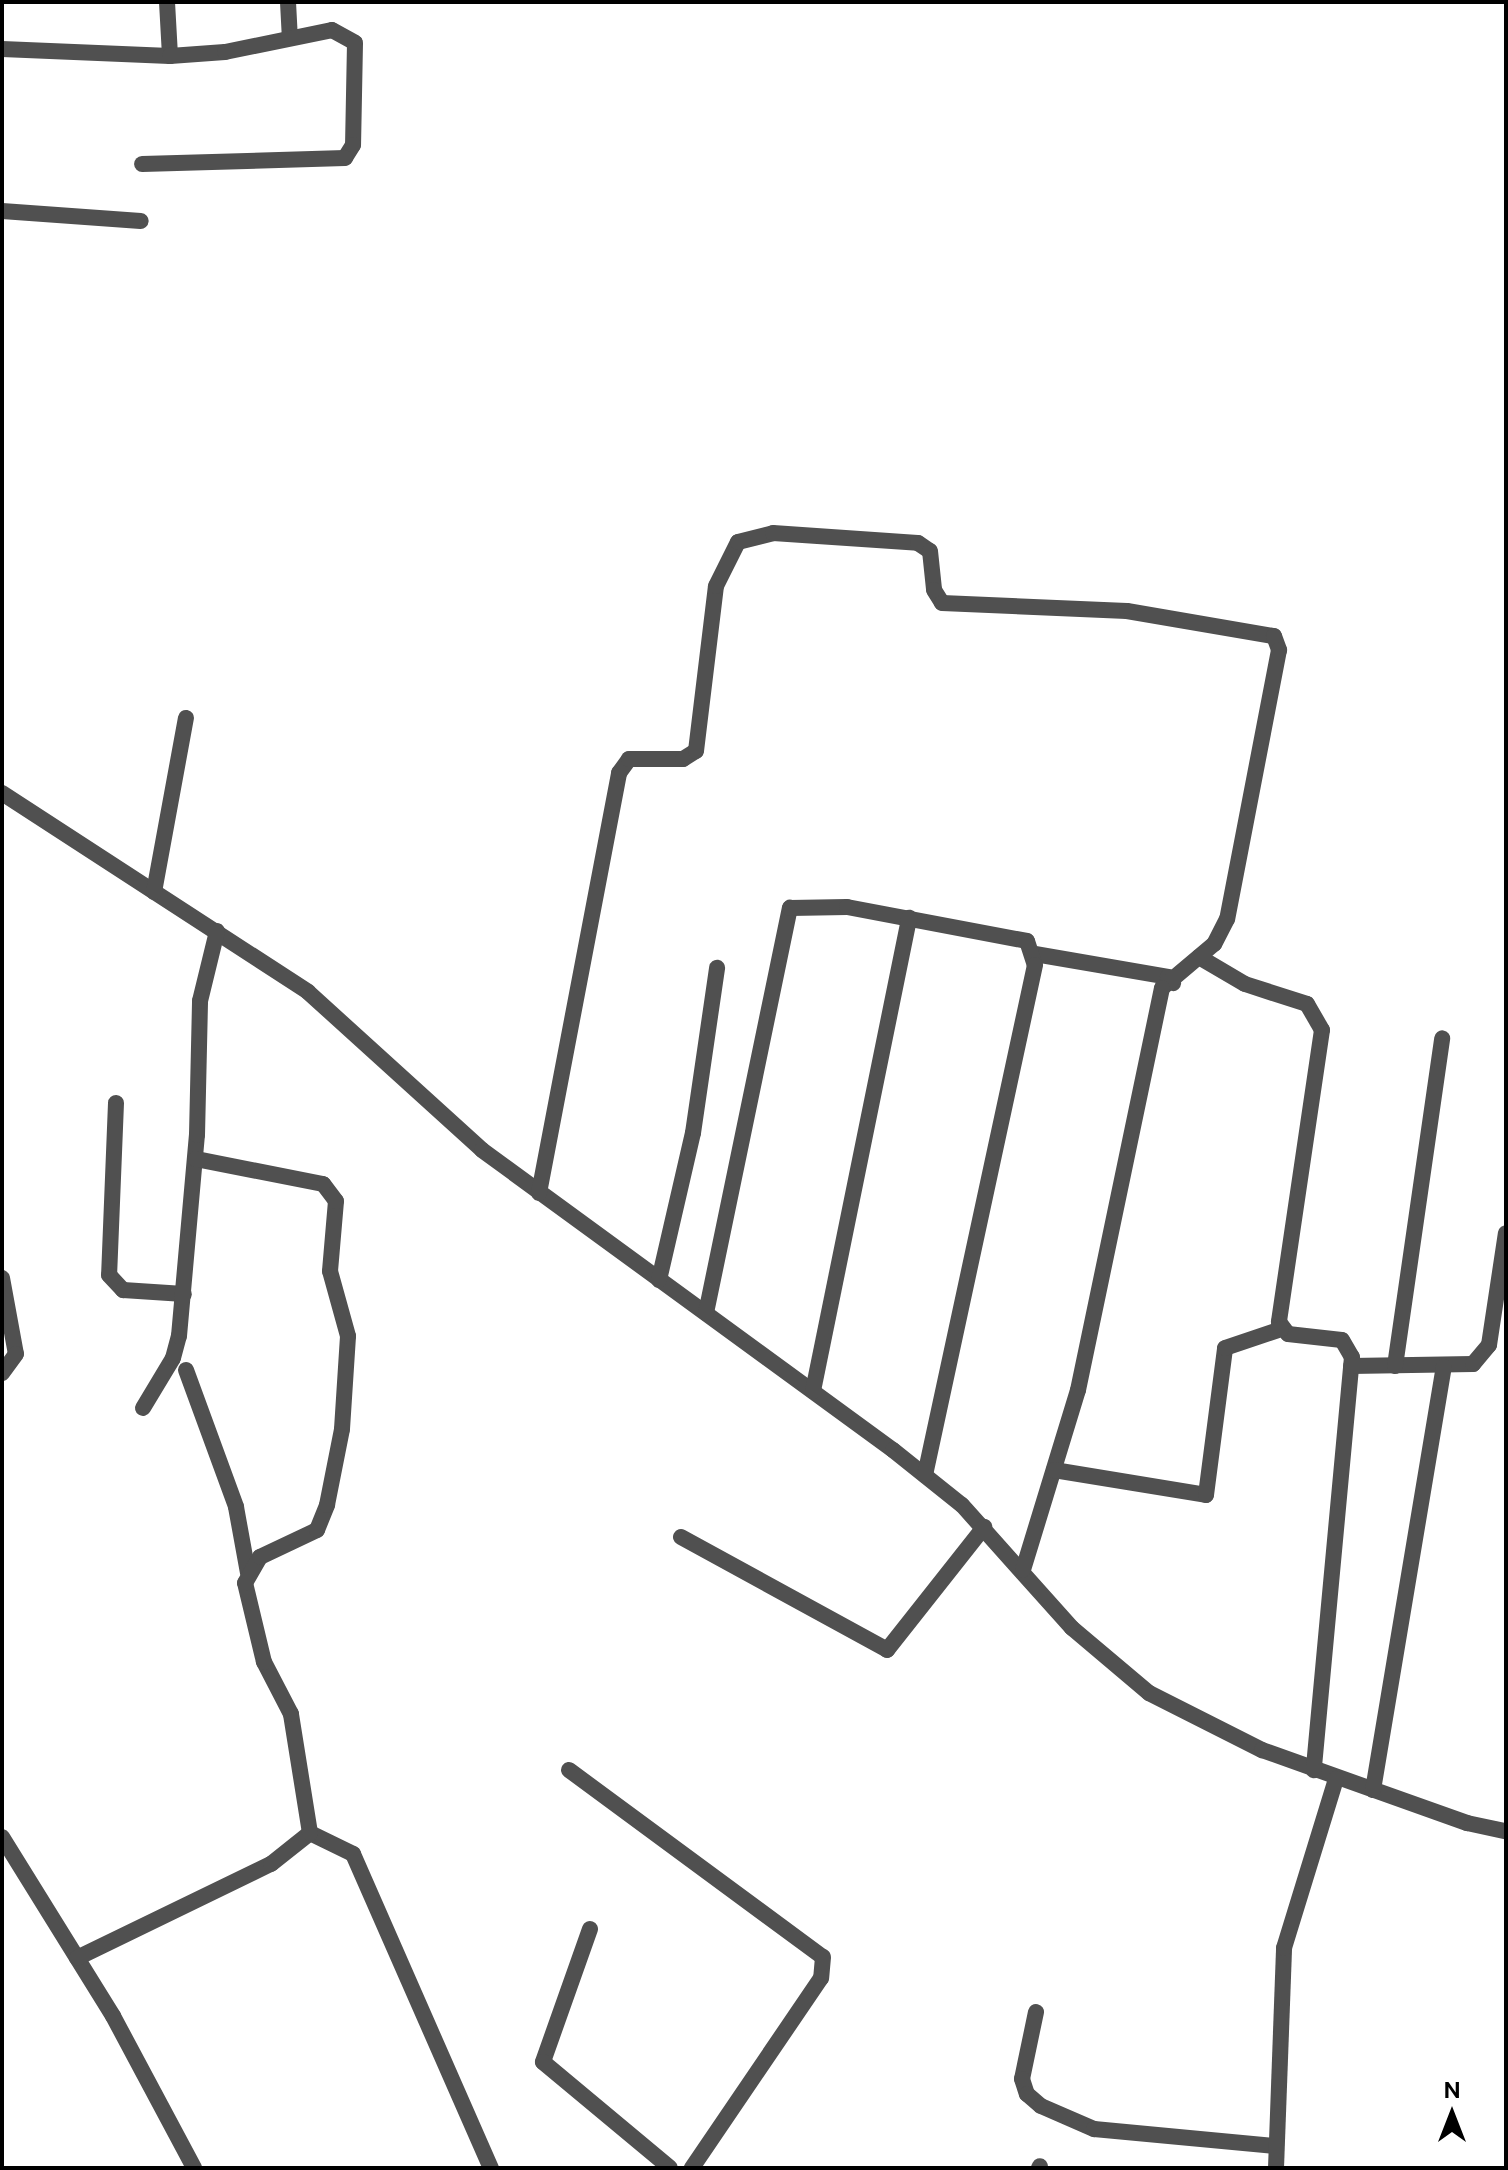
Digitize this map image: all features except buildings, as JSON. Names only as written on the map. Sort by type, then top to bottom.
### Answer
[{"type":"street","points":[[167,2],[170,56]]},
{"type":"street","points":[[288,2],[290,37]]},
{"type":"street","points":[[2,49],[170,56],[225,52],[332,30],[355,43],[353,145],[345,158],[142,164]]},
{"type":"street","points":[[2,211],[141,221]]},
{"type":"street","points":[[539,1193],[619,773],[629,759],[683,759],[696,751],[716,586],[728,556],[746,535],[918,543],[930,551],[934,590],[942,603],[1127,611],[1277,639],[1227,919],[1199,957],[1171,981],[1078,1390],[1023,1570]]},
{"type":"street","points":[[154,892],[186,718]]},
{"type":"street","points":[[2,793],[319,1000],[482,1150],[925,1475],[984,1527],[1072,1628],[1149,1693],[1223,1735],[1336,1779],[1506,1831]]},
{"type":"street","points":[[706,1313],[790,908],[803,903],[1020,938],[1035,954],[1171,981]]},
{"type":"street","points":[[813,1391],[909,918]]},
{"type":"street","points":[[143,1408],[173,1358],[184,1294],[195,1159],[200,1001],[217,931]]},
{"type":"street","points":[[925,1475],[1035,954]]},
{"type":"street","points":[[1199,957],[1245,984],[1307,1004],[1320,1019],[1281,1329]]},
{"type":"street","points":[[659,1280],[693,1133],[717,968]]},
{"type":"street","points":[[1395,1366],[1442,1038]]},
{"type":"street","points":[[116,1103],[109,1275],[123,1290],[184,1294]]},
{"type":"street","points":[[195,1159],[323,1184],[336,1201],[330,1271],[348,1336],[342,1429],[327,1505],[317,1530],[260,1557],[248,1573]]},
{"type":"street","points":[[1351,1366],[1444,1367],[1473,1364],[1489,1345],[1506,1233]]},
{"type":"street","points":[[2,1278],[16,1354],[2,1373]]},
{"type":"street","points":[[1054,1470],[1206,1495],[1225,1348],[1281,1329],[1342,1340],[1351,1366],[1314,1770]]},
{"type":"street","points":[[1373,1790],[1444,1367]]},
{"type":"street","points":[[186,1370],[236,1507],[248,1573],[245,1597],[264,1662],[291,1714],[310,1833]]},
{"type":"street","points":[[681,1537],[887,1650],[984,1527]]},
{"type":"street","points":[[569,1770],[625,1817],[821,1953],[824,1962],[821,1978],[692,2168]]},
{"type":"street","points":[[1276,2168],[1284,1948],[1336,1779]]},
{"type":"street","points":[[77,1958],[271,1864],[310,1833]]},
{"type":"street","points":[[310,1833],[353,1854],[492,2167]]},
{"type":"street","points":[[2,1837],[77,1958],[194,2168]]},
{"type":"street","points":[[590,1929],[543,2062],[670,2168]]},
{"type":"street","points":[[1036,2012],[1022,2079],[1027,2094],[1041,2106],[1105,2131],[1275,2146]]}]
